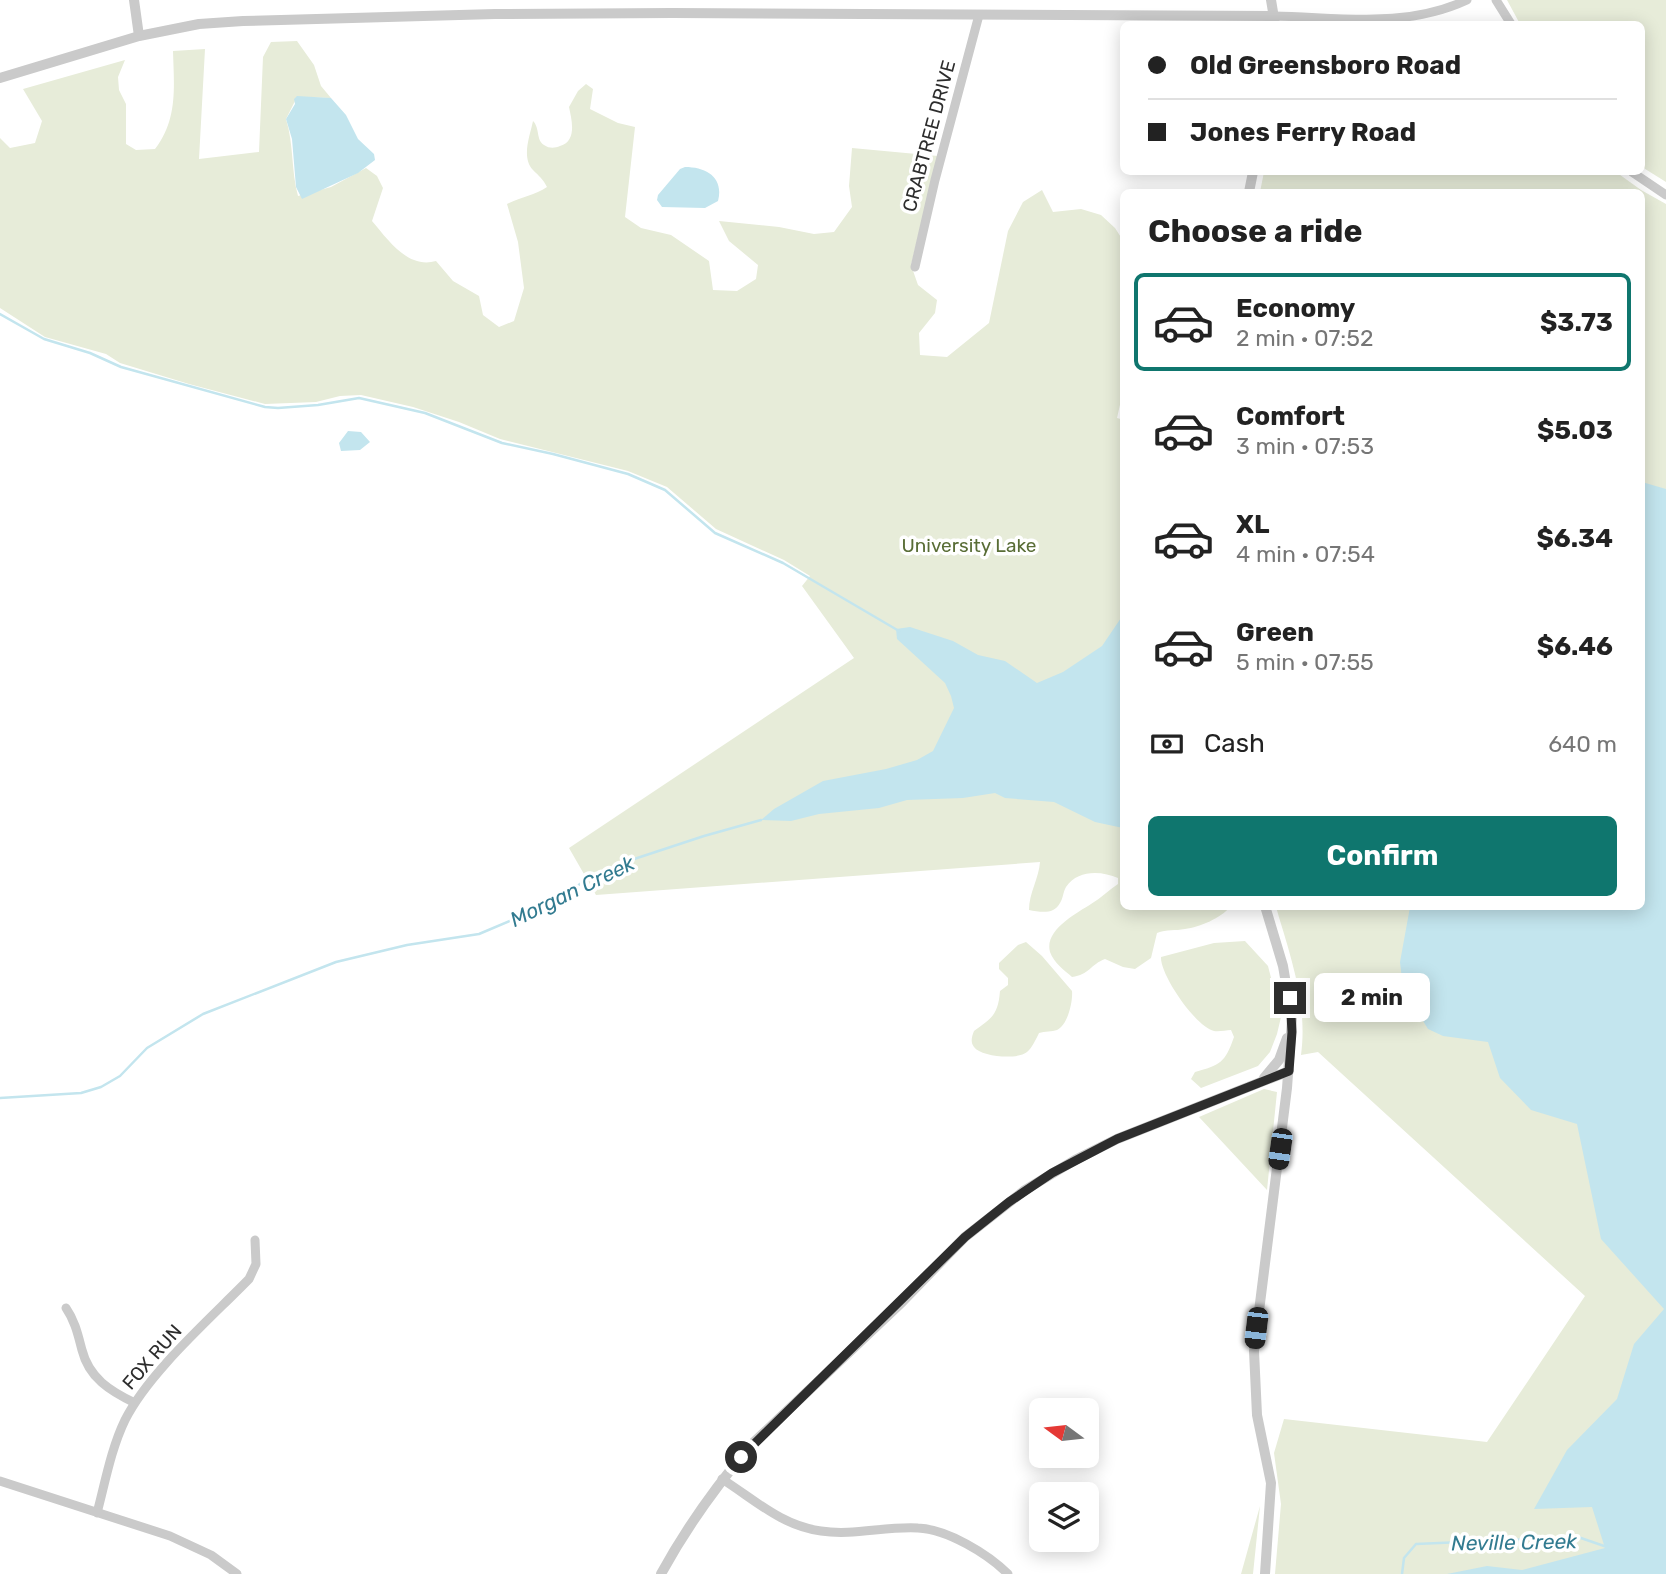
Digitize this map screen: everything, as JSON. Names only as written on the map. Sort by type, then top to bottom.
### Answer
[{"type":"street","points":[[134,0],[139,36]]},
{"type":"street","points":[[1271,0],[1274,20]]},
{"type":"street","points":[[0,78],[139,36],[199,24],[243,21],[509,14],[1399,19],[1440,10],[1467,0]]},
{"type":"street","points":[[1496,0],[1509,21]]},
{"type":"street","name":"CRABTREE DRIVE","points":[[915,267],[933,187],[979,15]]},
{"type":"street","points":[[1636,175],[1666,195]]},
{"type":"street","points":[[1265,1574],[1271,1483],[1257,1415],[1254,1351],[1289,1071],[1292,1019],[1283,966],[1266,910]]},
{"type":"street","points":[[1259,1083],[1276,1065],[1292,1019]]},
{"type":"street","points":[[661,1574],[722,1479],[776,1420],[859,1343],[965,1237],[1009,1202],[1052,1173],[1105,1144],[1289,1071]]},
{"type":"street","name":"FOX RUN","points":[[97,1513],[117,1439],[135,1403],[150,1382],[249,1279],[256,1264],[255,1240]]},
{"type":"street","points":[[66,1308],[74,1321],[82,1352],[93,1374],[107,1388],[135,1403]]},
{"type":"street","points":[[722,1479],[767,1511],[793,1524],[821,1532],[920,1528],[963,1542],[986,1555],[1007,1574]]},
{"type":"street","points":[[0,1481],[191,1545],[237,1574]]},
{"type":"green space","points":[[1507,0],[1666,0],[1666,182],[1645,169],[1645,21],[1518,21]]},
{"type":"green space","name":"University Lake","points":[[297,41],[314,65],[321,86],[331,98],[297,97],[286,119],[298,196],[331,187],[366,168],[377,176],[383,188],[372,221],[378,229],[392,245],[408,257],[417,261],[436,261],[453,281],[479,296],[483,315],[499,327],[514,321],[524,288],[518,242],[507,204],[547,187],[529,165],[527,146],[533,121],[544,145],[554,148],[565,143],[572,130],[569,107],[578,91],[586,84],[593,89],[590,109],[618,123],[635,127],[625,217],[641,228],[671,235],[709,261],[713,290],[737,291],[756,279],[758,265],[729,241],[719,221],[779,227],[814,234],[834,232],[852,207],[849,186],[852,148],[938,156],[911,265],[918,285],[937,300],[935,313],[919,333],[920,355],[947,357],[989,323],[1008,231],[1023,202],[1042,190],[1053,212],[1081,209],[1101,215],[1120,236],[1120,405],[1117,418],[1120,419],[1120,910],[1227,910],[1216,918],[1191,928],[1157,933],[1151,958],[1135,969],[1105,959],[1082,974],[1072,977],[1050,952],[1052,936],[1070,917],[1118,884],[1118,878],[1098,873],[1077,877],[1066,887],[1057,907],[1046,912],[1029,910],[1040,862],[596,895],[569,848],[854,658],[802,586],[810,576],[784,560],[716,529],[667,487],[628,471],[500,439],[413,407],[361,395],[340,396],[316,402],[265,404],[120,363],[106,354],[45,337],[0,308],[0,138],[10,148],[35,143],[42,121],[23,89],[125,60],[118,77],[119,90],[126,104],[126,144],[136,150],[155,149],[168,126],[171,114],[174,90],[173,51],[205,49],[199,159],[259,152],[263,57],[271,42]]},
{"type":"green space","points":[[1263,175],[1620,175],[1640,189],[1261,189]]},
{"type":"green space","points":[[1645,192],[1666,204],[1666,1574],[1275,1574],[1281,1504],[1274,1453],[1284,1419],[1487,1442],[1585,1296],[1318,1052],[1301,1055],[1302,1017],[1292,961],[1277,910],[1645,910]]},
{"type":"green space","points":[[1245,941],[1268,966],[1281,1017],[1277,1034],[1270,1052],[1258,1066],[1201,1088],[1191,1079],[1195,1072],[1220,1062],[1234,1037],[1231,1030],[1216,1031],[1207,1027],[1189,1011],[1166,976],[1161,957],[1214,943]]},
{"type":"green space","points":[[1026,942],[1072,991],[1067,1018],[1057,1030],[1039,1033],[1027,1052],[1008,1057],[984,1053],[974,1047],[972,1037],[974,1031],[993,1015],[998,1006],[1000,991],[1008,985],[1008,978],[999,969],[999,963],[1018,945]]},
{"type":"green space","points":[[1264,1089],[1277,1092],[1267,1190],[1199,1117]]},
{"type":"green space","points":[[1260,1506],[1253,1574],[1241,1574]]},
{"type":"water","points":[[297,96],[331,98],[346,115],[358,139],[374,154],[375,160],[358,173],[302,199],[296,187],[292,139],[286,119]]},
{"type":"water","points":[[680,169],[700,169],[712,175],[718,186],[718,201],[705,208],[662,207],[657,200],[658,195]]},
{"type":"water","points":[[348,431],[361,432],[370,442],[360,450],[341,451],[339,443]]},
{"type":"water","points":[[1645,483],[1666,489],[1666,1574],[1447,1574],[1487,1566],[1522,1570],[1605,1548],[1592,1507],[1534,1509],[1567,1450],[1617,1399],[1634,1344],[1664,1309],[1601,1239],[1577,1124],[1531,1110],[1500,1078],[1488,1042],[1443,1036],[1428,1029],[1403,988],[1400,962],[1409,910],[1645,910]]},
{"type":"water","points":[[1120,619],[1120,827],[1095,822],[1054,802],[1005,798],[995,793],[963,798],[907,800],[879,808],[819,814],[791,821],[761,820],[774,809],[823,781],[886,769],[917,760],[933,751],[954,708],[951,696],[945,683],[897,639],[896,629],[910,627],[953,641],[978,655],[1005,661],[1037,683],[1063,672],[1102,646]]},
{"type":"waterway","points":[[0,314],[44,339],[90,353],[121,367],[265,407],[318,405],[359,398],[425,413],[502,443],[628,474],[665,490],[715,533],[783,563],[899,631]]},
{"type":"waterway","name":"Morgan Creek","points":[[0,1098],[81,1093],[101,1087],[120,1076],[147,1048],[203,1014],[336,962],[407,945],[479,934],[557,901],[584,881],[622,863],[761,820]]},
{"type":"waterway","name":"Neville Creek","points":[[1402,1574],[1404,1558],[1416,1544],[1578,1537],[1607,1547]]},
{"type":"route","points":[[741,1457],[776,1420],[910,1294],[965,1237],[1009,1202],[1052,1173],[1117,1139],[1289,1071],[1292,1032],[1290,998]]}]
